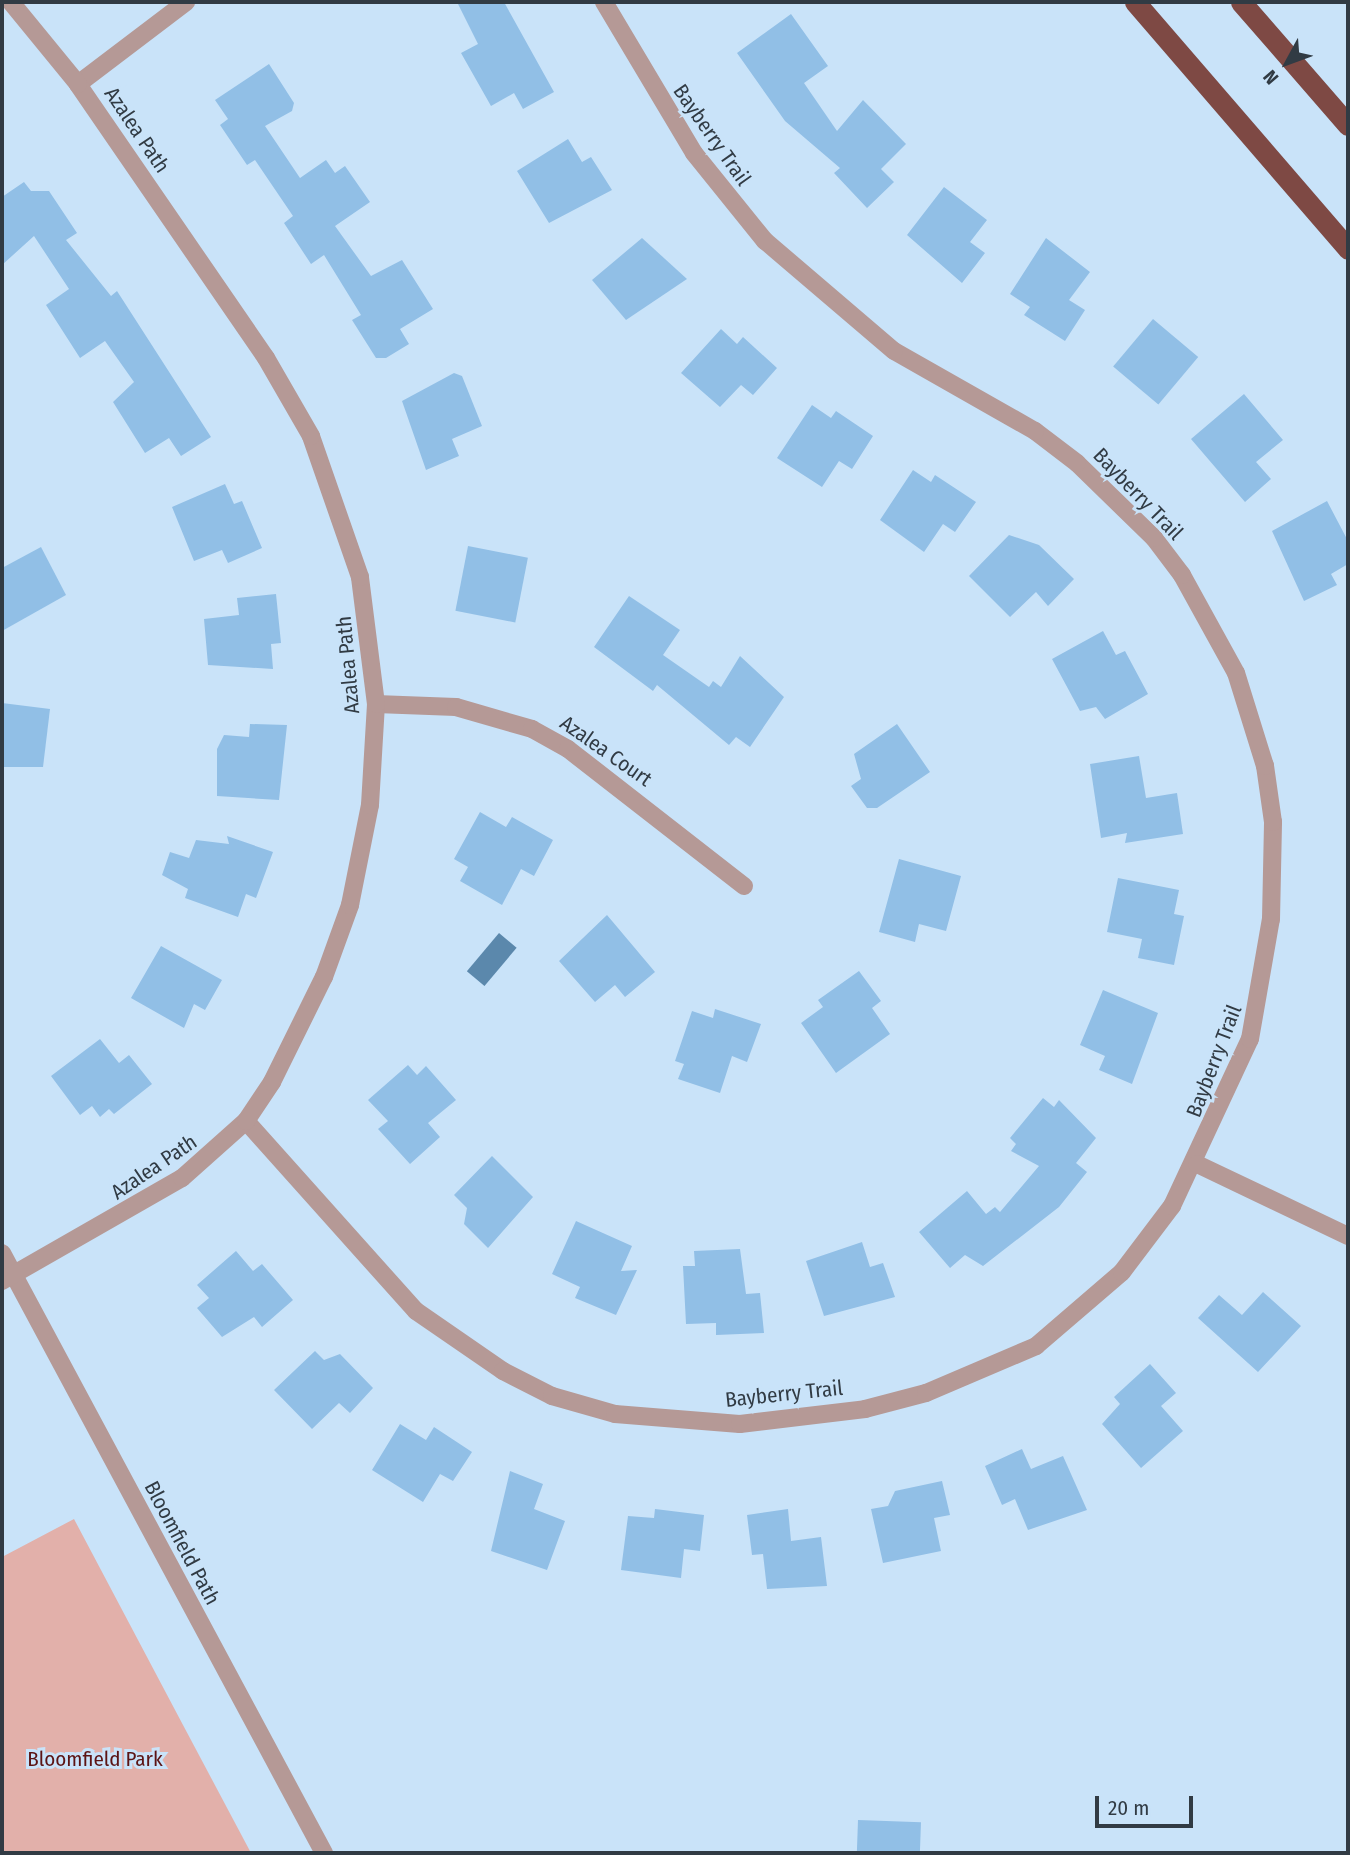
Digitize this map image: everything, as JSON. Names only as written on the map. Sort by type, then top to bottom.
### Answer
[{"type":"highway","points":[[1135,2],[1348,249]]},
{"type":"highway","points":[[1241,2],[1348,125]]},
{"type":"street","name":"Azalea Path","points":[[8,1278],[182,1178],[246,1121],[301,1026],[350,905],[370,804],[376,704],[360,577],[311,436],[266,358],[78,84],[11,2]]},
{"type":"street","points":[[78,84],[186,2]]},
{"type":"street","name":"Bayberry Trail","points":[[246,1121],[383,1277],[459,1344],[552,1396],[678,1423],[740,1424],[865,1409],[992,1369],[1036,1346],[1122,1272],[1197,1164],[1262,1000],[1274,867],[1273,822],[1254,719],[1213,625],[1154,538],[1077,463],[894,351],[765,240],[694,153],[604,2]]},
{"type":"street","name":"Azalea Court","points":[[376,704],[456,707],[533,729],[568,749],[744,886]]},
{"type":"street","points":[[1197,1164],[1348,1236]]},
{"type":"street","name":"Bloomfield Path","points":[[2,1253],[8,1278],[324,1853]]},
{"type":"green space","name":"Bloomfield Park","points":[[74,1519],[251,1853],[2,1853],[2,1557]]},
{"type":"water","points":[[499,933],[517,948],[484,986],[467,971]]},
{"type":"building","points":[[457,2],[504,2],[554,92],[523,109],[514,93],[491,106],[461,53],[478,44]]},
{"type":"building","points":[[791,14],[828,66],[804,83],[837,131],[863,100],[906,144],[881,169],[894,182],[867,208],[834,173],[840,168],[785,121],[737,53]]},
{"type":"building","points":[[269,64],[294,103],[292,111],[265,126],[300,178],[326,160],[335,173],[345,166],[370,202],[335,226],[371,276],[402,260],[433,309],[400,329],[409,344],[386,358],[376,358],[352,320],[361,315],[324,255],[311,264],[284,223],[293,216],[255,160],[247,165],[220,125],[228,119],[215,100]]},
{"type":"building","points":[[568,139],[582,162],[591,157],[612,190],[549,223],[517,171]]},
{"type":"building","points":[[24,182],[31,191],[49,191],[77,233],[66,240],[111,296],[117,291],[211,437],[181,456],[169,438],[145,453],[113,402],[134,382],[105,341],[80,358],[46,305],[69,289],[34,236],[2,265],[2,197]]},
{"type":"building","points":[[944,187],[987,220],[970,242],[985,253],[962,283],[907,235]]},
{"type":"building","points":[[642,238],[687,279],[626,320],[592,280]]},
{"type":"building","points":[[1046,238],[1090,272],[1069,300],[1085,310],[1065,341],[1024,315],[1030,307],[1010,294]]},
{"type":"building","points":[[1153,319],[1198,357],[1158,404],[1113,366]]},
{"type":"building","points":[[721,329],[737,344],[743,337],[777,368],[753,395],[741,385],[720,407],[681,373]]},
{"type":"building","points":[[454,373],[462,376],[482,426],[452,439],[459,456],[426,470],[402,401]]},
{"type":"building","points":[[1244,394],[1283,440],[1256,462],[1271,479],[1245,502],[1191,439]]},
{"type":"building","points":[[812,405],[831,418],[836,411],[873,436],[852,469],[839,461],[822,487],[777,458]]},
{"type":"building","points":[[913,470],[931,482],[935,475],[976,502],[955,532],[943,524],[924,552],[880,520]]},
{"type":"building","points":[[225,484],[234,504],[242,501],[262,548],[228,563],[222,550],[194,561],[172,507]]},
{"type":"building","points":[[1327,501],[1348,541],[1348,564],[1331,574],[1337,585],[1304,601],[1272,531]]},
{"type":"building","points":[[1009,535],[1039,545],[1074,579],[1048,606],[1036,592],[1010,617],[969,576]]},
{"type":"building","points":[[468,546],[528,558],[515,622],[455,611]]},
{"type":"building","points":[[41,547],[66,595],[2,631],[2,568]]},
{"type":"building","points":[[276,594],[281,643],[271,644],[273,669],[208,665],[204,619],[239,615],[237,598]]},
{"type":"building","points":[[629,596],[680,630],[663,655],[709,687],[713,681],[721,687],[740,656],[784,697],[750,747],[736,737],[729,745],[657,685],[653,691],[594,647]]},
{"type":"building","points":[[1103,631],[1116,655],[1125,651],[1148,694],[1105,719],[1096,707],[1080,711],[1052,659]]},
{"type":"building","points":[[2,703],[50,709],[43,767],[2,767]]},
{"type":"building","points":[[250,724],[287,725],[279,800],[217,796],[217,749],[224,735],[249,737]]},
{"type":"building","points":[[897,724],[930,772],[877,808],[867,808],[851,786],[861,779],[854,754]]},
{"type":"building","points":[[1139,756],[1146,798],[1177,793],[1183,834],[1125,843],[1127,833],[1101,838],[1090,764]]},
{"type":"building","points":[[480,812],[506,827],[512,817],[553,840],[534,876],[521,869],[502,905],[460,881],[468,867],[454,859]]},
{"type":"building","points":[[227,836],[273,852],[256,898],[246,894],[238,917],[185,898],[188,889],[162,875],[170,852],[189,858],[196,840],[229,844]]},
{"type":"building","points":[[899,859],[961,876],[946,931],[919,924],[915,942],[879,932]]},
{"type":"building","points":[[1118,878],[1179,890],[1174,914],[1184,916],[1174,965],[1138,958],[1142,939],[1107,932]]},
{"type":"building","points":[[607,915],[655,972],[625,997],[615,985],[595,1002],[559,961]]},
{"type":"building","points":[[161,946],[222,980],[205,1010],[194,1004],[184,1028],[131,998]]},
{"type":"building","points":[[859,971],[881,1001],[872,1008],[890,1034],[836,1073],[801,1023],[823,1007],[818,1000]]},
{"type":"building","points":[[1103,990],[1158,1013],[1132,1084],[1099,1070],[1105,1056],[1080,1045]]},
{"type":"building","points":[[715,1009],[761,1024],[747,1062],[732,1056],[720,1093],[678,1079],[684,1064],[675,1061],[692,1011],[713,1018]]},
{"type":"building","points":[[100,1039],[119,1063],[129,1055],[152,1084],[114,1114],[109,1109],[100,1117],[92,1106],[80,1115],[51,1076]]},
{"type":"building","points":[[408,1065],[417,1075],[426,1066],[456,1100],[428,1123],[440,1137],[410,1164],[378,1129],[388,1121],[368,1100]]},
{"type":"building","points":[[1043,1098],[1054,1107],[1059,1100],[1096,1138],[1076,1163],[1087,1172],[1059,1207],[983,1266],[965,1255],[950,1268],[919,1232],[967,1191],[986,1214],[995,1207],[1000,1212],[1039,1166],[1011,1151],[1016,1144],[1010,1138]]},
{"type":"building","points":[[492,1156],[533,1197],[488,1248],[464,1224],[467,1208],[454,1195]]},
{"type":"building","points":[[576,1221],[632,1246],[621,1271],[637,1270],[616,1315],[575,1298],[580,1287],[552,1274]]},
{"type":"building","points":[[862,1242],[870,1267],[883,1263],[895,1297],[824,1316],[806,1261]]},
{"type":"building","points":[[740,1249],[746,1294],[760,1293],[764,1333],[716,1335],[716,1323],[686,1324],[683,1266],[695,1266],[694,1251]]},
{"type":"building","points":[[236,1251],[253,1271],[262,1264],[293,1300],[262,1327],[254,1317],[222,1337],[197,1308],[209,1298],[197,1285]]},
{"type":"building","points":[[1263,1292],[1301,1326],[1258,1372],[1198,1318],[1219,1295],[1242,1315]]},
{"type":"building","points":[[315,1351],[324,1360],[340,1354],[373,1388],[350,1413],[339,1403],[312,1429],[274,1390]]},
{"type":"building","points":[[1150,1364],[1176,1393],[1161,1406],[1183,1431],[1141,1468],[1102,1424],[1120,1404],[1114,1397]]},
{"type":"building","points":[[400,1424],[426,1440],[434,1427],[472,1452],[453,1481],[440,1474],[423,1502],[372,1470]]},
{"type":"building","points":[[1022,1449],[1031,1469],[1063,1456],[1087,1510],[1028,1530],[1015,1499],[1002,1505],[985,1466]]},
{"type":"building","points":[[510,1471],[543,1484],[534,1509],[565,1521],[547,1570],[491,1551]]},
{"type":"building","points":[[942,1481],[950,1515],[934,1518],[941,1551],[883,1563],[871,1509],[888,1506],[895,1491]]},
{"type":"building","points":[[655,1509],[704,1515],[700,1551],[684,1549],[681,1578],[621,1570],[628,1516],[654,1518]]},
{"type":"building","points":[[788,1509],[791,1541],[821,1537],[827,1586],[767,1589],[763,1554],[752,1555],[747,1515]]},
{"type":"building","points":[[858,1820],[921,1822],[920,1853],[857,1853]]}]
